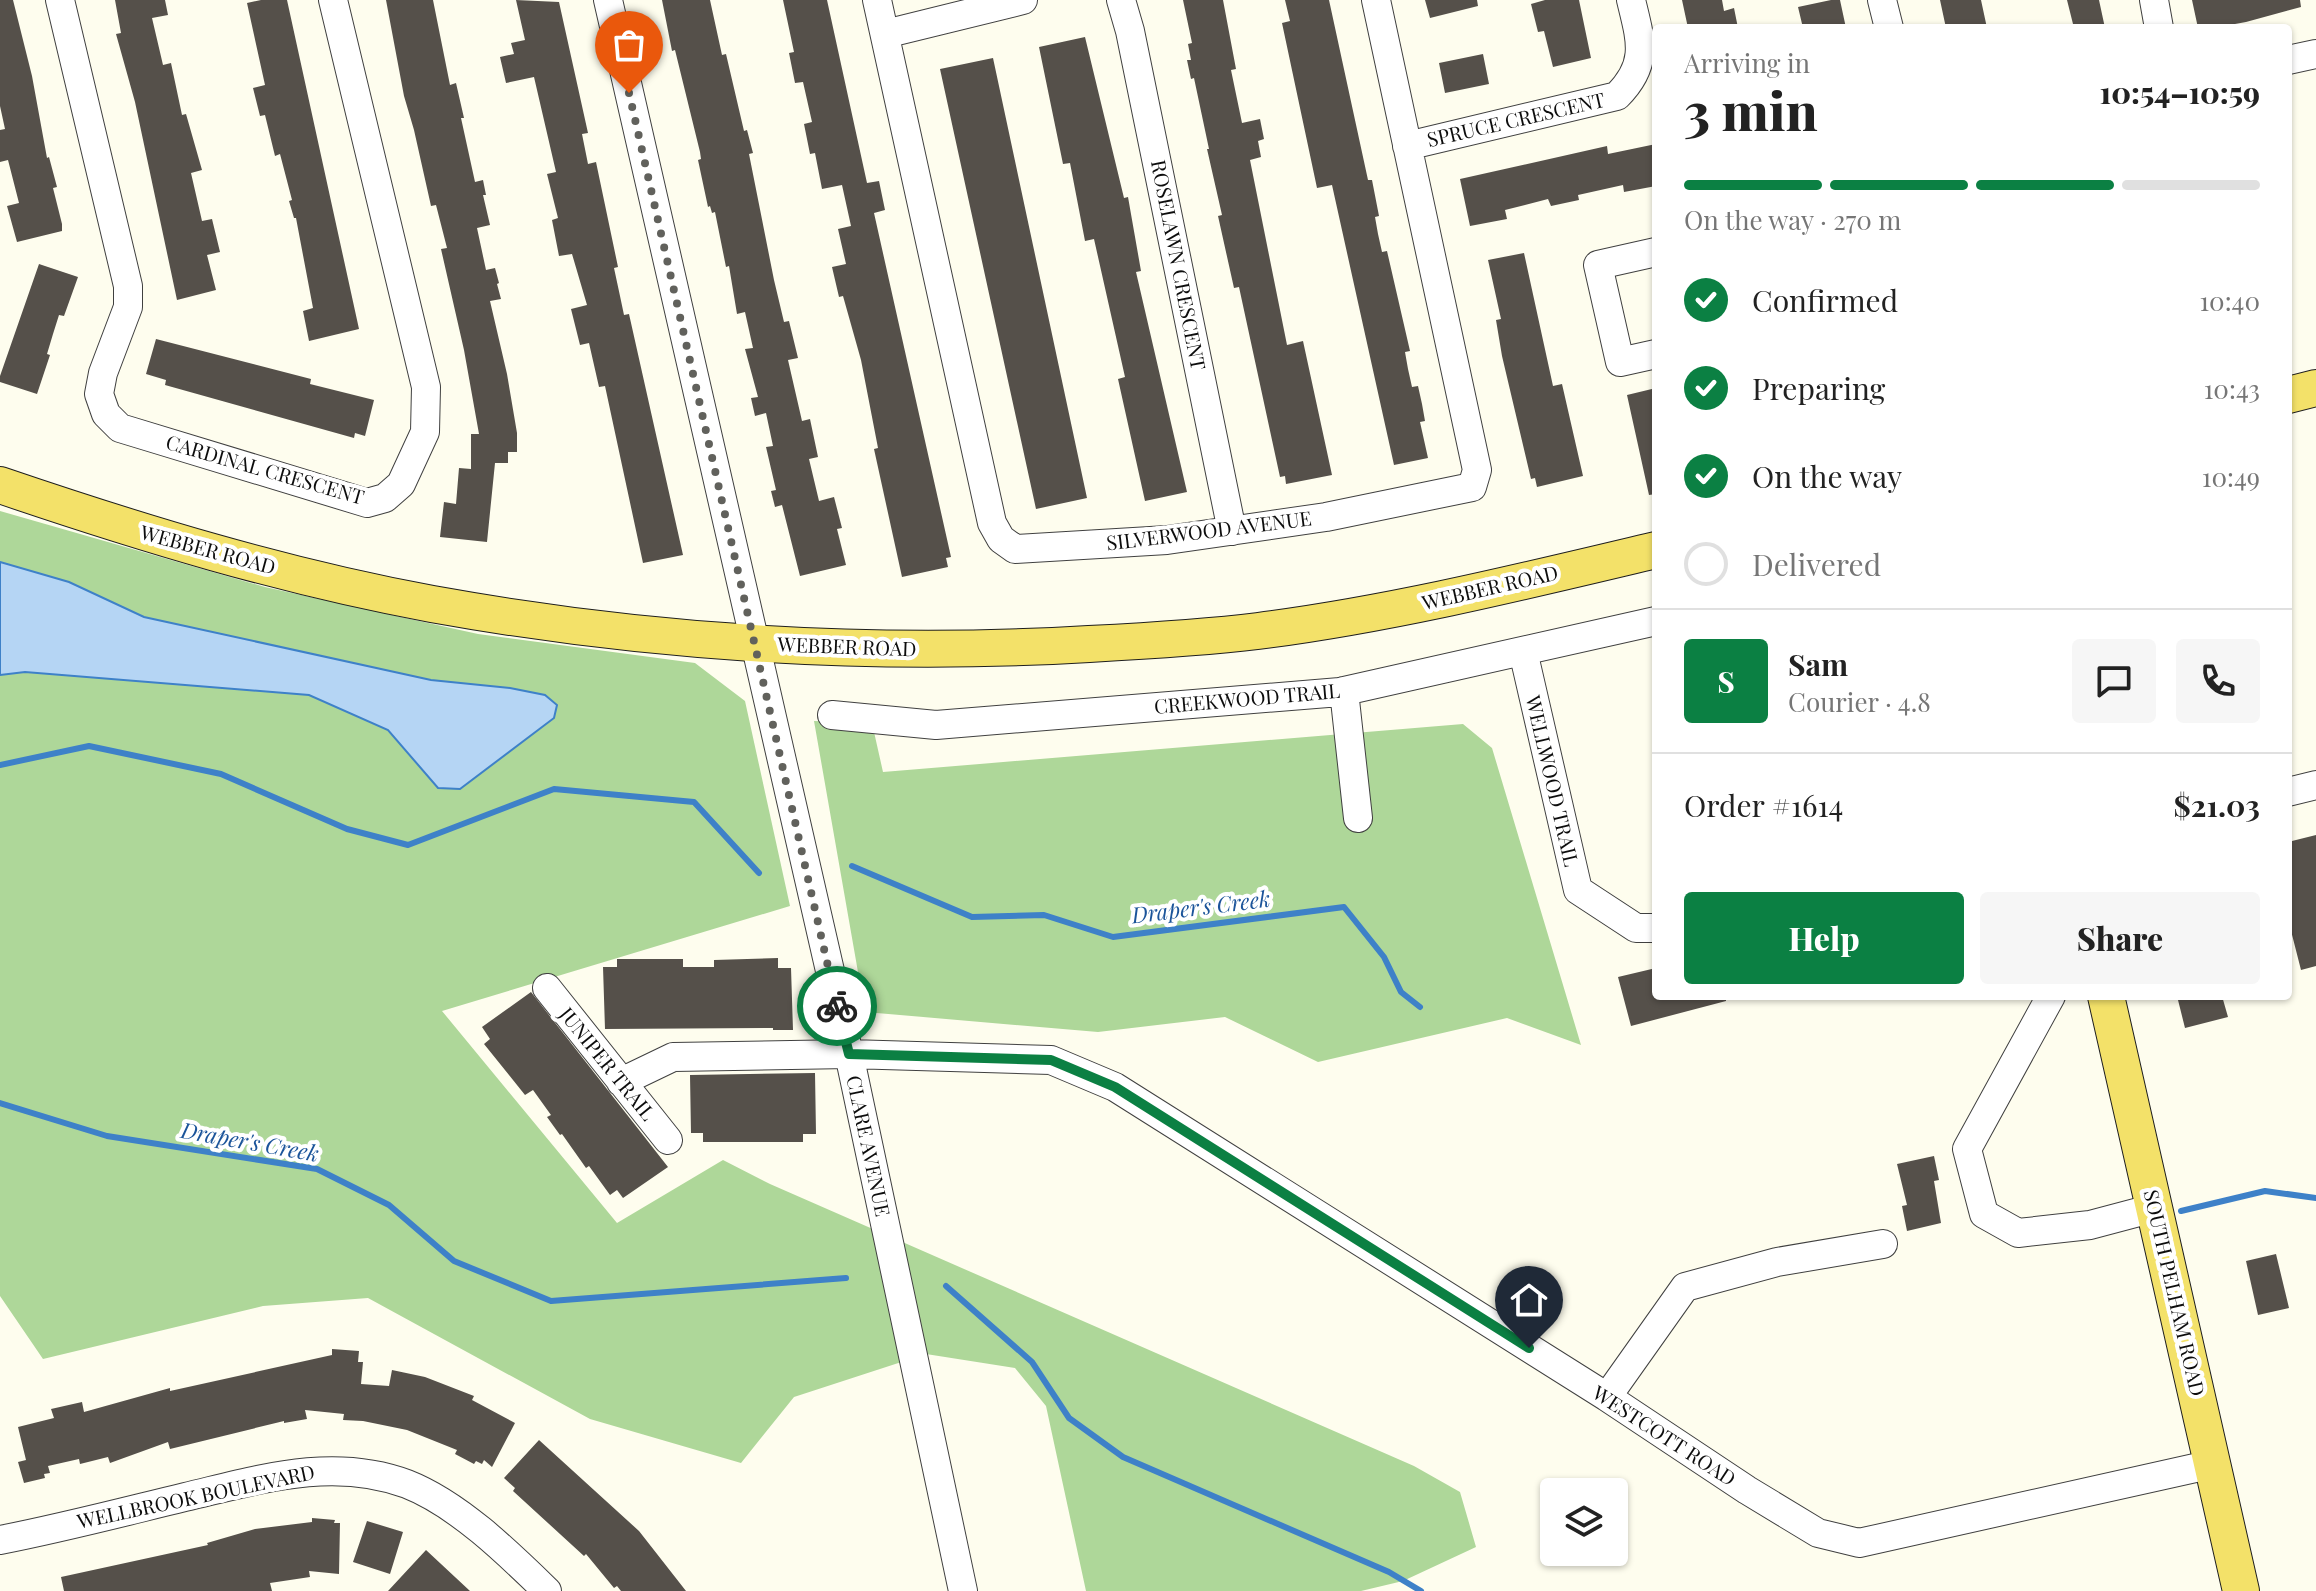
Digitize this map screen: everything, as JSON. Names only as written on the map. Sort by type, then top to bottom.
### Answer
[{"type":"main road","points":[[2292,394],[2316,388]]},
{"type":"main road","name":"WEBBER ROAD","points":[[0,485],[223,556],[430,604],[567,625],[755,643],[887,650],[1021,648],[1258,632],[1378,613],[1652,551]]},
{"type":"main road","name":"SOUTH PELHAM ROAD","points":[[2107,1000],[2241,1591]]},
{"type":"street","name":"CARDINAL CRESCENT","points":[[60,0],[128,286],[128,307],[103,373],[99,394],[106,414],[120,428],[367,503],[385,498],[401,484],[425,432],[426,387],[333,0]]},
{"type":"street","name":"CLARE AVENUE","points":[[608,0],[849,1054],[963,1591]]},
{"type":"street","name":"SILVERWOOD AVENUE","points":[[877,0],[992,523],[1001,539],[1015,549],[1167,540],[1326,517],[1472,487],[1477,470],[1376,0]]},
{"type":"street","points":[[885,34],[1023,0]]},
{"type":"street","name":"ROSELAWN CRESCENT","points":[[1121,0],[1130,31],[1232,531]]},
{"type":"street","name":"SPRUCE CRESCENT","points":[[1407,146],[1617,96],[1629,84],[1640,59],[1640,38],[1631,0]]},
{"type":"street","points":[[1882,0],[1888,24]]},
{"type":"street","points":[[2154,0],[2158,24]]},
{"type":"street","points":[[2292,59],[2316,54]]},
{"type":"street","points":[[1652,253],[1598,265],[1620,362],[1652,355]]},
{"type":"street","name":"CREEKWOOD TRAIL","points":[[832,715],[936,725],[1344,691],[1652,622]]},
{"type":"street","name":"WELLWOOD TRAIL","points":[[1523,651],[1578,890],[1646,928]]},
{"type":"street","points":[[1344,691],[1358,818]]},
{"type":"street","points":[[2292,791],[2316,785]]},
{"type":"street","name":"JUNIPER TRAIL","points":[[547,988],[668,1140]]},
{"type":"street","points":[[2049,1000],[1967,1149],[1984,1214],[2018,1233],[2090,1225],[2154,1208]]},
{"type":"street","name":"WESTCOTT ROAD","points":[[621,1082],[673,1057],[849,1054],[1051,1060],[1115,1087],[1818,1533],[1859,1543],[2213,1464]]},
{"type":"street","points":[[1607,1397],[1685,1287],[1777,1262],[1883,1244]]},
{"type":"street","name":"WELLBROOK BOULEVARD","points":[[0,1540],[268,1477],[330,1470],[380,1476],[431,1496],[466,1518],[547,1591]]},
{"type":"green space","points":[[0,511],[265,587],[478,634],[695,663],[745,701],[790,906],[442,1011],[617,1223],[723,1160],[770,1184],[1414,1466],[1460,1492],[1476,1547],[1403,1581],[1361,1591],[1086,1591],[1046,1406],[1015,1368],[926,1354],[794,1397],[741,1463],[590,1419],[368,1298],[263,1306],[43,1359],[0,1296]]},
{"type":"green space","points":[[814,721],[872,723],[883,772],[1463,724],[1492,748],[1581,1045],[1507,1018],[1318,1062],[1225,1017],[1098,1032],[865,1012]]},
{"type":"water","points":[[0,562],[69,582],[144,617],[431,680],[545,695],[557,705],[554,718],[460,789],[438,788],[388,730],[309,695],[25,672],[0,675]]},
{"type":"building","points":[[0,0],[13,0],[32,76],[47,158],[57,187],[53,188],[62,224],[62,231],[17,242],[7,206],[19,203],[8,160],[0,162],[0,130],[5,129],[0,106]]},
{"type":"building","points":[[115,0],[165,0],[168,15],[152,18],[163,65],[171,63],[182,115],[186,114],[202,170],[191,173],[202,221],[212,219],[220,252],[207,255],[216,290],[177,300],[135,102],[116,34],[121,33]]},
{"type":"building","points":[[287,0],[359,329],[309,341],[303,311],[313,308],[296,218],[289,201],[292,200],[280,154],[275,156],[265,115],[260,116],[253,88],[265,85],[247,3]]},
{"type":"building","points":[[386,0],[433,0],[450,85],[456,83],[475,182],[483,180],[486,195],[483,195],[490,225],[477,228],[486,270],[495,268],[499,283],[501,299],[490,301],[517,433],[517,452],[508,452],[508,463],[495,463],[487,542],[440,537],[444,502],[456,504],[459,468],[471,469],[471,434],[479,434],[441,249],[447,248],[436,205],[431,206],[404,96]]},
{"type":"building","points":[[516,0],[559,2],[588,133],[582,134],[588,164],[596,162],[618,267],[614,268],[624,315],[629,314],[683,555],[643,563],[605,386],[599,387],[589,343],[580,345],[571,309],[587,305],[572,254],[559,256],[552,220],[558,218],[547,174],[556,172],[534,77],[506,83],[500,57],[514,54],[511,43],[525,40]]},
{"type":"building","points":[[662,0],[710,0],[722,55],[726,54],[744,131],[747,130],[753,153],[749,154],[774,280],[784,322],[789,321],[798,358],[788,360],[802,421],[810,419],[818,457],[809,459],[819,501],[834,497],[842,528],[837,529],[846,565],[800,576],[782,505],[775,507],[771,491],[776,490],[766,447],[773,446],[766,413],[755,416],[751,398],[758,397],[745,349],[753,348],[745,312],[737,314],[715,212],[712,213],[708,207],[698,160],[701,159],[700,152],[675,50],[672,51]]},
{"type":"building","points":[[783,0],[827,0],[867,183],[879,181],[885,210],[874,213],[951,557],[946,558],[948,567],[902,577],[874,449],[878,448],[861,360],[832,267],[846,264],[838,229],[851,226],[842,185],[822,189],[815,153],[810,154],[804,124],[812,122],[803,82],[795,83],[789,53],[794,52]]},
{"type":"building","points":[[1183,0],[1223,0],[1236,69],[1231,70],[1242,123],[1260,119],[1264,139],[1258,141],[1261,157],[1250,160],[1287,345],[1303,341],[1332,475],[1286,484],[1285,476],[1280,477],[1239,287],[1234,288],[1218,216],[1222,215],[1209,149],[1194,78],[1191,79],[1187,60],[1191,60],[1188,44],[1192,43]]},
{"type":"building","points":[[1285,0],[1329,0],[1368,180],[1372,180],[1382,252],[1387,251],[1410,351],[1405,352],[1412,387],[1418,386],[1422,404],[1425,421],[1420,422],[1428,458],[1394,465],[1332,185],[1317,188],[1282,23],[1290,21]]},
{"type":"building","points":[[1425,0],[1477,0],[1478,6],[1430,18]]},
{"type":"building","points":[[1545,0],[1579,0],[1591,58],[1553,67],[1544,31],[1538,32],[1531,4]]},
{"type":"building","points":[[1682,0],[1722,0],[1724,11],[1734,8],[1737,24],[1687,24]]},
{"type":"building","points":[[1840,0],[1845,24],[1802,24],[1798,7]]},
{"type":"building","points":[[1940,0],[1981,0],[1986,24],[1945,24]]},
{"type":"building","points":[[2067,0],[2099,0],[2104,24],[2073,24]]},
{"type":"building","points":[[2192,0],[2300,0],[2301,7],[2246,22],[2197,24]]},
{"type":"building","points":[[1085,37],[1124,198],[1128,197],[1141,271],[1136,272],[1187,492],[1145,501],[1118,379],[1125,377],[1094,239],[1085,241],[1070,163],[1063,164],[1039,47]]},
{"type":"building","points":[[1483,54],[1489,84],[1445,93],[1439,63]]},
{"type":"building","points":[[993,58],[1087,498],[1036,509],[940,69]]},
{"type":"building","points":[[1652,145],[1652,187],[1624,192],[1623,185],[1578,195],[1579,200],[1551,206],[1548,199],[1505,210],[1507,219],[1470,226],[1460,179],[1607,146],[1608,154]]},
{"type":"building","points":[[1524,253],[1553,386],[1562,384],[1583,476],[1537,487],[1535,478],[1531,479],[1502,356],[1496,320],[1501,319],[1488,260]]},
{"type":"building","points":[[39,264],[78,277],[64,316],[59,315],[37,394],[0,382],[0,376]]},
{"type":"building","points":[[156,339],[311,379],[310,384],[374,400],[365,436],[355,433],[354,438],[165,385],[166,380],[146,374]]},
{"type":"building","points":[[1652,389],[1652,495],[1649,495],[1627,395]]},
{"type":"building","points":[[2316,835],[2316,966],[2301,970],[2292,935],[2292,841]]},
{"type":"building","points":[[778,958],[778,968],[791,968],[793,1030],[605,1029],[603,967],[617,967],[617,959],[683,959],[683,967],[714,967],[714,960]]},
{"type":"building","points":[[1652,969],[1652,1000],[1726,1001],[1631,1026],[1618,977]]},
{"type":"building","points":[[531,992],[668,1167],[623,1198],[617,1190],[610,1195],[589,1166],[586,1168],[560,1135],[547,1117],[551,1115],[533,1090],[525,1095],[484,1044],[490,1039],[482,1027]]},
{"type":"building","points":[[2178,1000],[2223,1000],[2228,1017],[2185,1028]]},
{"type":"building","points":[[815,1073],[816,1134],[803,1134],[803,1142],[703,1142],[703,1133],[691,1133],[690,1075]]},
{"type":"building","points":[[1934,1156],[1939,1180],[1934,1181],[1941,1223],[1907,1231],[1902,1206],[1907,1205],[1897,1164]]},
{"type":"building","points":[[2276,1254],[2289,1308],[2258,1315],[2246,1261]]},
{"type":"building","points":[[332,1349],[359,1351],[358,1362],[363,1362],[361,1384],[389,1386],[392,1370],[425,1377],[474,1396],[472,1400],[515,1423],[492,1467],[484,1460],[482,1464],[476,1461],[474,1464],[455,1454],[457,1450],[407,1430],[343,1420],[344,1414],[305,1410],[307,1419],[284,1421],[170,1449],[168,1442],[110,1463],[108,1457],[80,1464],[79,1459],[48,1466],[50,1473],[44,1474],[45,1478],[24,1483],[18,1462],[26,1460],[18,1427],[54,1418],[51,1409],[82,1402],[84,1412],[170,1388],[170,1391],[332,1355]]},
{"type":"building","points":[[539,1440],[639,1531],[686,1591],[621,1591],[617,1586],[614,1588],[586,1554],[584,1556],[513,1491],[515,1488],[504,1478]]},
{"type":"building","points":[[312,1518],[340,1523],[339,1574],[309,1571],[310,1577],[270,1583],[272,1591],[64,1591],[61,1577],[208,1545],[255,1529],[312,1522]]},
{"type":"building","points":[[367,1521],[403,1532],[390,1574],[353,1562]]},
{"type":"building","points":[[426,1550],[470,1591],[388,1591]]},
{"type":"waterway","name":"Draper's Creek","points":[[0,765],[89,746],[221,774],[347,829],[408,845],[554,789],[694,802],[759,873]]},
{"type":"waterway","name":"Draper's Creek","points":[[852,866],[972,917],[1044,915],[1113,937],[1344,907],[1384,957],[1401,992],[1420,1007]]},
{"type":"waterway","name":"Draper's Creek","points":[[0,1103],[107,1136],[317,1169],[389,1205],[454,1261],[551,1301],[846,1278]]},
{"type":"waterway","name":"Draper's Creek","points":[[2181,1211],[2265,1191],[2316,1198]]},
{"type":"waterway","name":"Draper's Creek","points":[[946,1286],[1032,1362],[1069,1418],[1123,1457],[1389,1572],[1421,1591]]},
{"type":"way so far","points":[[629,93],[837,1006]]},
{"type":"route","points":[[837,1006],[849,1054],[1051,1060],[1115,1087],[1529,1348]]}]
